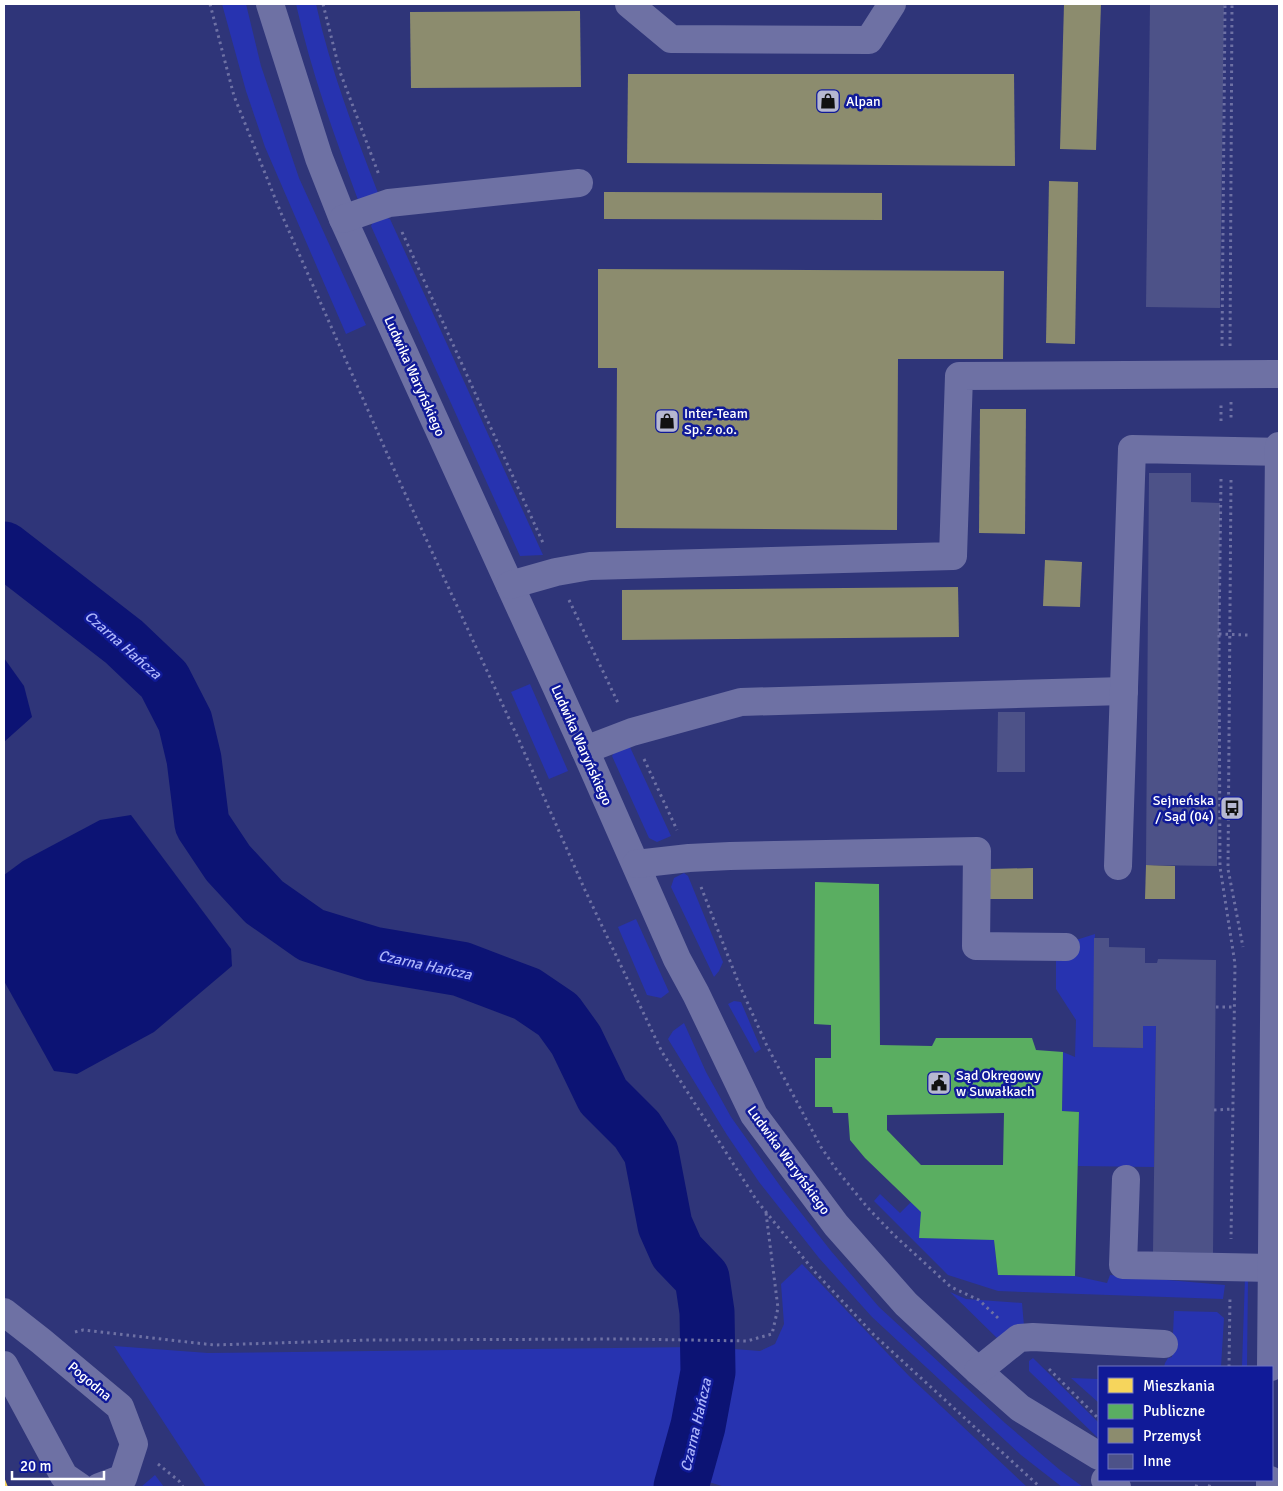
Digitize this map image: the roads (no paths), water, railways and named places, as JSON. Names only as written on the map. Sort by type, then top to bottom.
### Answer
[{"type":"street","name":"Ludwika Waryńskiego","points":[[270,4],[319,158],[343,219],[585,750],[677,959],[754,1114],[836,1225],[906,1304],[1020,1408],[1098,1455]]},
{"type":"street","points":[[629,4],[671,39],[859,40],[869,40],[892,4]]},
{"type":"street","points":[[343,219],[389,203],[579,183]]},
{"type":"street","points":[[510,585],[556,572],[590,566],[953,556],[959,376],[1279,374]]},
{"type":"street","points":[[1271,1366],[1273,1268],[1276,1230],[1279,446]]},
{"type":"street","points":[[1118,866],[1132,449],[1279,452]]},
{"type":"street","points":[[585,750],[632,732],[741,702],[1124,691]]},
{"type":"street","points":[[636,864],[730,856],[977,851],[976,946],[1066,947]]},
{"type":"street","points":[[1126,1179],[1123,1265],[1273,1268]]},
{"type":"street","name":"Pogodna","points":[[4,1312],[120,1407],[134,1444],[123,1478],[99,1487]]},
{"type":"street","points":[[978,1371],[1019,1338],[1033,1337],[1164,1344]]},
{"type":"street","points":[[4,1365],[64,1476],[80,1487]]},
{"type":"street","name":"Ludwika Waryńskiego","points":[[1020,1408],[1040,1436],[1066,1456],[1098,1475]]},
{"type":"waterway","name":"Czarna Hańcza","points":[[4,549],[124,642],[164,680],[185,721],[194,759],[202,824],[228,863],[264,902],[311,935],[373,954],[461,969],[527,994],[558,1015],[576,1040],[603,1096],[637,1130],[651,1152],[665,1225],[677,1252],[702,1278],[707,1312],[708,1372],[698,1426],[681,1487]]},
{"type":"place","name":"Alpan","points":[[828,101]]},
{"type":"place","name":"Inter-Team Sp. z o.o.","points":[[667,421]]},
{"type":"place","name":"Sejneńska / Sąd (04)","points":[[1232,808]]},
{"type":"place","name":"Sąd Okręgowy w Suwałkach","points":[[939,1083]]}]
